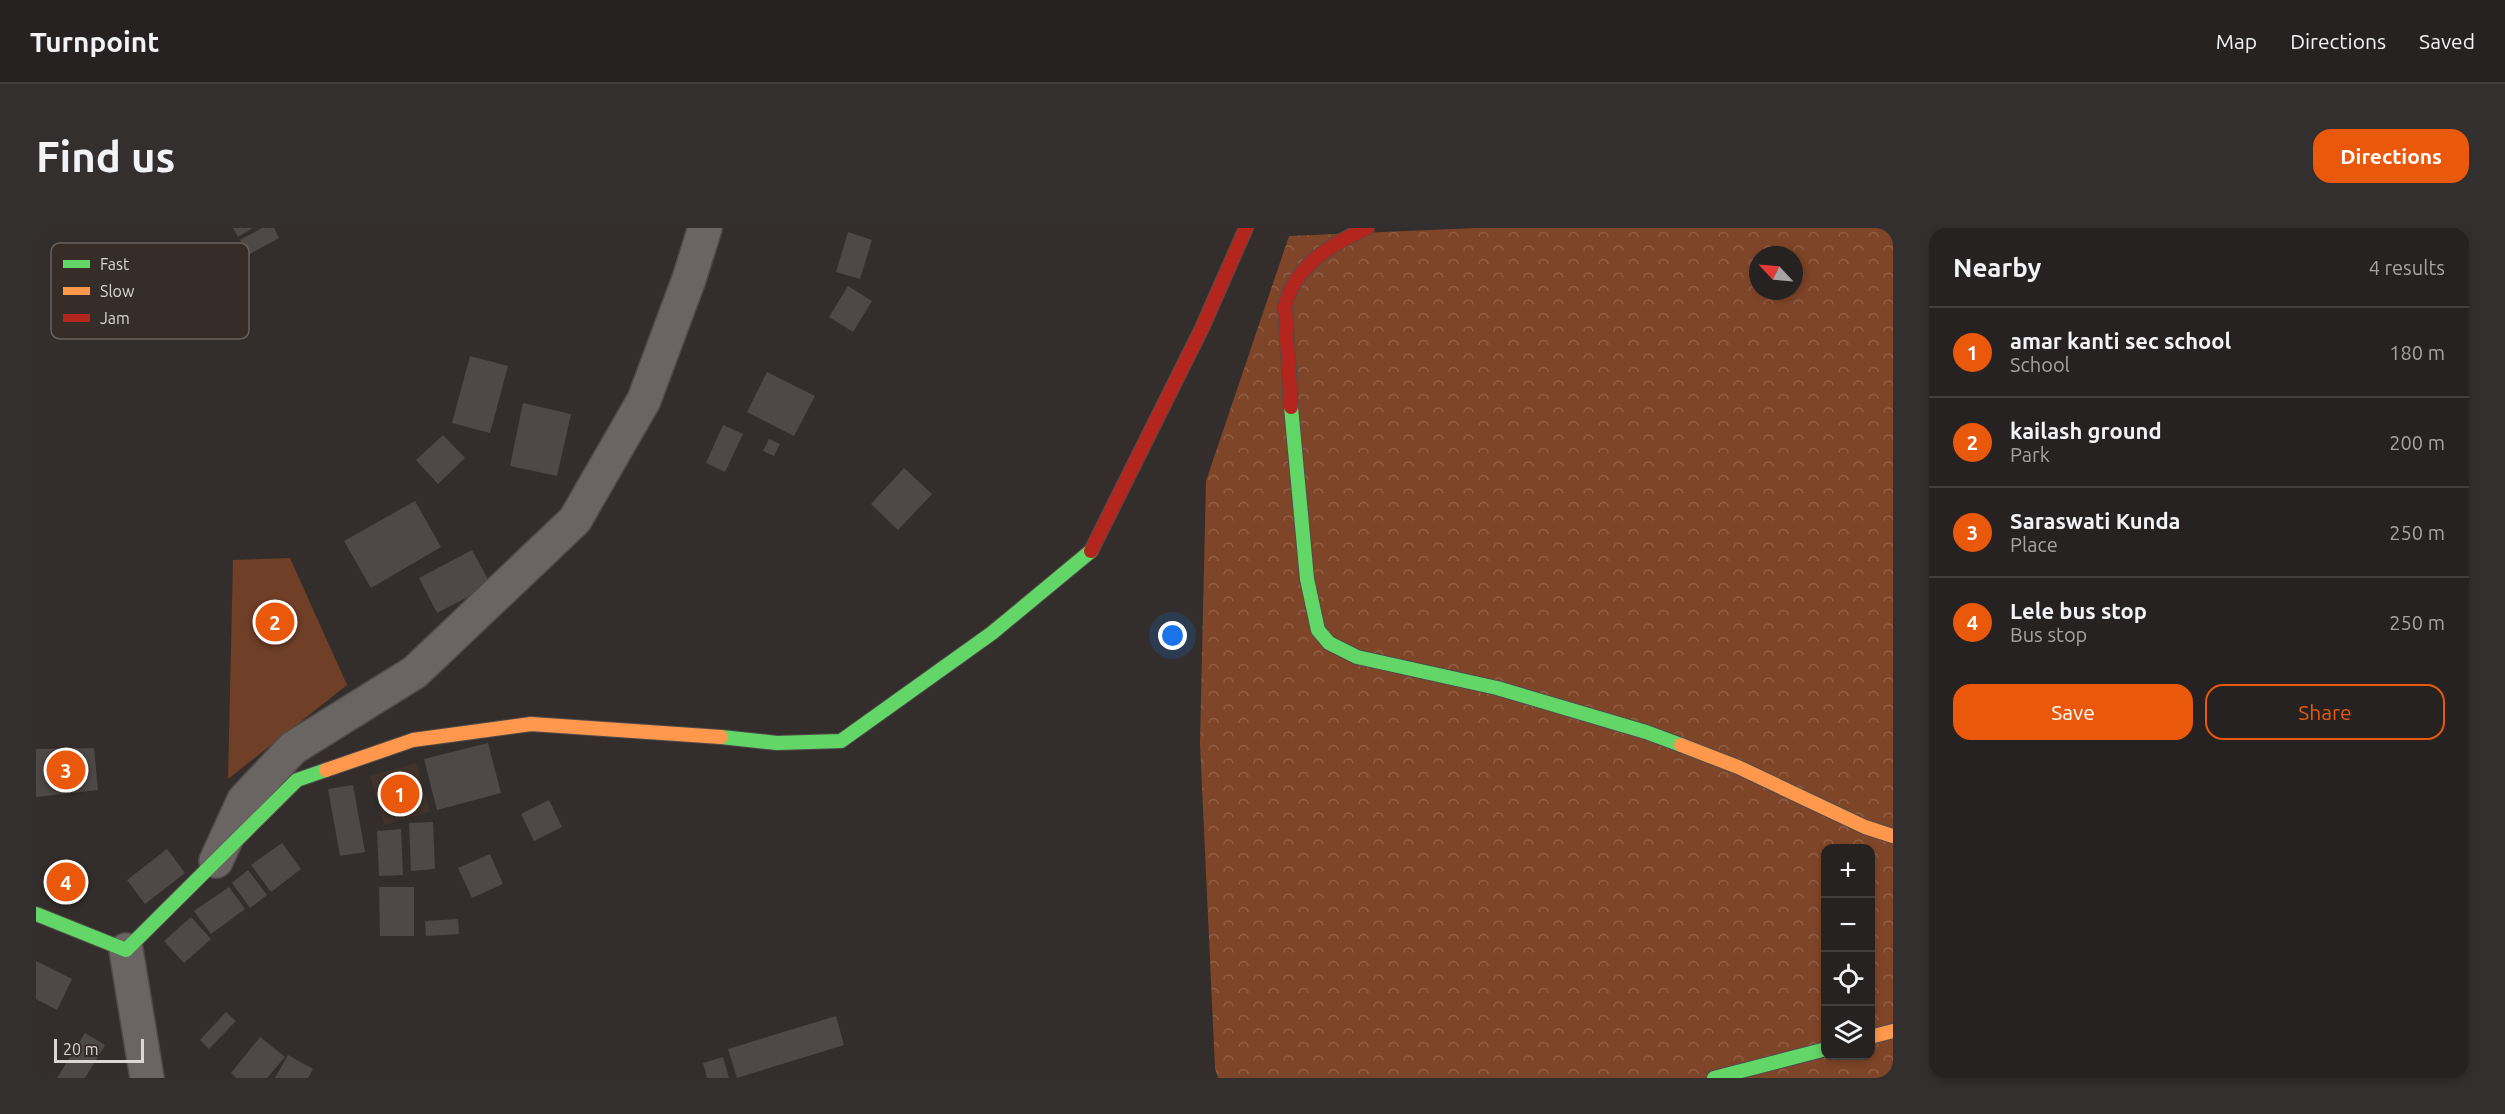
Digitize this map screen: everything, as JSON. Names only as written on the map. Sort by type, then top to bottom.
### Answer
[{"type":"street","points":[[215,864],[244,800],[293,748],[415,672],[575,520],[644,400],[689,279],[705,228]]},
{"type":"street","points":[[126,950],[297,780],[413,740],[531,724],[687,733],[777,743],[841,741],[992,633],[1094,549],[1202,328],[1246,228]]},
{"type":"street","points":[[1367,228],[1340,240],[1306,266],[1289,290],[1285,306],[1288,391],[1307,579],[1318,630],[1329,643],[1357,657],[1497,688],[1646,732],[1738,767],[1865,827],[1893,836]]},
{"type":"street","points":[[36,914],[126,950]]},
{"type":"street","points":[[126,950],[147,1078]]},
{"type":"street","points":[[1875,1036],[1893,1031]]},
{"type":"street","points":[[1714,1078],[1821,1050]]},
{"type":"shaded area","points":[[290,558],[347,685],[228,779],[233,560]]},
{"type":"shaded area","points":[[416,763],[430,812],[384,825],[370,776]]},
{"type":"green space","points":[[1476,228],[1893,228],[1893,1078],[1218,1078],[1215,1068],[1200,743],[1206,481],[1289,236]]},
{"type":"building","points":[[233,228],[253,228],[238,237]]},
{"type":"building","points":[[262,228],[274,228],[279,238],[249,254],[249,243],[242,243],[240,240]]},
{"type":"building","points":[[848,232],[872,240],[860,279],[836,272]]},
{"type":"building","points":[[848,286],[872,301],[853,332],[829,317]]},
{"type":"building","points":[[470,356],[508,366],[490,433],[452,423]]},
{"type":"building","points":[[767,372],[815,396],[794,436],[747,412]]},
{"type":"building","points":[[523,403],[571,414],[557,476],[510,466]]},
{"type":"building","points":[[723,425],[743,434],[725,472],[706,463]]},
{"type":"building","points":[[443,435],[465,458],[438,484],[416,460]]},
{"type":"building","points":[[769,439],[780,444],[774,456],[763,451]]},
{"type":"building","points":[[904,468],[932,494],[898,530],[871,504]]},
{"type":"building","points":[[415,501],[441,547],[371,588],[344,541]]},
{"type":"building","points":[[472,550],[491,585],[437,613],[419,578]]},
{"type":"building","points":[[488,743],[501,793],[437,810],[424,759]]},
{"type":"building","points":[[94,748],[98,790],[36,797],[36,749]]},
{"type":"building","points":[[353,785],[365,852],[340,856],[328,789]]},
{"type":"building","points":[[549,800],[562,827],[534,841],[521,814]]},
{"type":"building","points":[[433,822],[435,869],[411,871],[409,823]]},
{"type":"building","points":[[401,829],[403,875],[379,876],[377,831]]},
{"type":"building","points":[[282,843],[301,869],[271,892],[251,865]]},
{"type":"building","points":[[167,849],[185,873],[145,904],[127,880]]},
{"type":"building","points":[[490,854],[503,884],[472,898],[458,868]]},
{"type":"building","points":[[248,870],[267,895],[250,908],[232,883]]},
{"type":"building","points":[[229,887],[245,909],[211,934],[194,911]]},
{"type":"building","points":[[379,887],[414,887],[414,936],[380,936]]},
{"type":"building","points":[[191,917],[211,939],[184,963],[164,941]]},
{"type":"building","points":[[458,919],[459,934],[426,936],[425,921]]},
{"type":"building","points":[[36,961],[72,979],[57,1010],[36,999]]},
{"type":"building","points":[[226,1012],[236,1021],[209,1049],[200,1040]]},
{"type":"building","points":[[836,1016],[844,1045],[737,1078],[728,1049]]},
{"type":"building","points":[[85,1033],[105,1045],[85,1078],[57,1078]]},
{"type":"building","points":[[260,1037],[285,1057],[267,1078],[236,1078],[231,1073]]},
{"type":"building","points":[[288,1055],[313,1069],[308,1078],[275,1078]]},
{"type":"building","points":[[723,1057],[729,1078],[707,1078],[703,1063]]},
{"type":"traffic: fast","points":[[1291,407],[1307,579],[1318,630],[1329,643],[1357,657],[1497,688],[1646,732],[1681,745]]},
{"type":"traffic: fast","points":[[721,737],[777,743],[841,741],[992,633],[1091,551]]},
{"type":"traffic: fast","points":[[36,914],[126,950],[297,780],[326,770]]},
{"type":"traffic: fast","points":[[1714,1078],[1821,1050]]},
{"type":"traffic: slow","points":[[326,770],[413,740],[531,724],[721,737]]},
{"type":"traffic: slow","points":[[1681,745],[1738,767],[1865,827],[1893,836]]},
{"type":"traffic: slow","points":[[1875,1036],[1893,1031]]},
{"type":"traffic: jam","points":[[1091,551],[1202,328],[1246,228]]},
{"type":"traffic: jam","points":[[1291,407],[1285,306],[1290,292],[1297,279],[1316,258],[1340,241],[1367,228]]},
{"type":"place","name":"kailash ground","points":[[275,622]]},
{"type":"place","name":"Saraswati Kunda","points":[[66,770]]},
{"type":"place","name":"amar kanti sec school","points":[[400,794]]},
{"type":"place","name":"Lele bus stop","points":[[66,882]]}]
